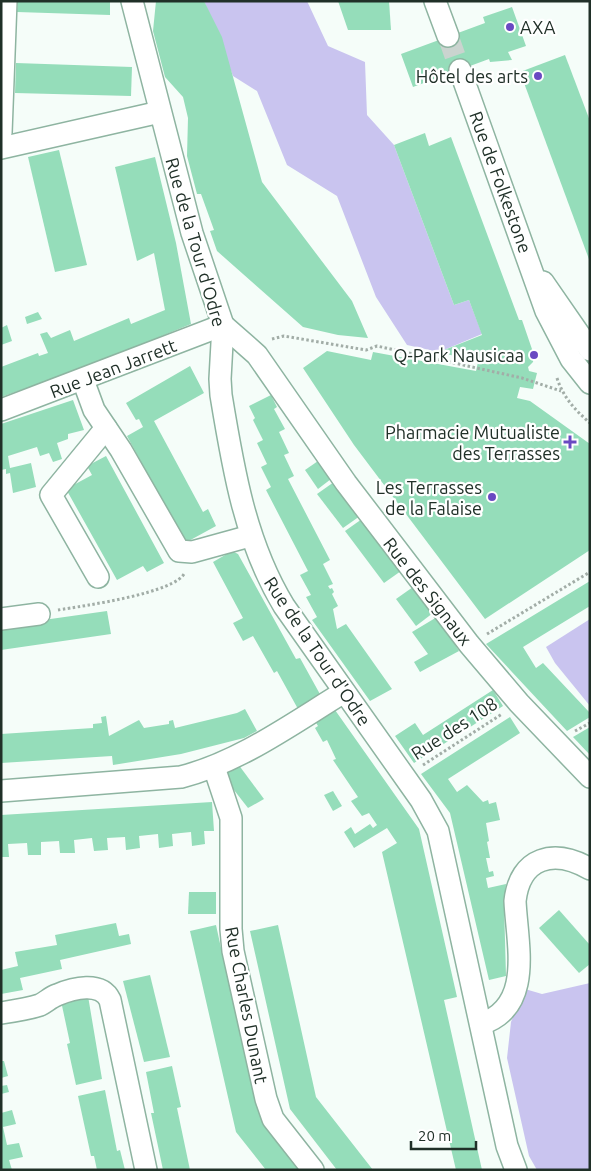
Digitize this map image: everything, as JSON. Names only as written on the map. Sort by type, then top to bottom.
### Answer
[{"type":"street","points":[[1,133],[6,1]]},
{"type":"street","name":"Rue de la Tour d'Odre","points":[[132,1],[196,250],[223,325],[221,395],[250,536],[262,566],[279,598],[424,805],[438,831],[507,1146],[516,1170]]},
{"type":"street","points":[[434,1],[448,36]]},
{"type":"street","name":"Rue de Folkestone","points":[[460,70],[556,333],[571,359],[590,383]]},
{"type":"street","points":[[1,148],[160,112]]},
{"type":"street","name":"Rue de Folkestone","points":[[532,266],[590,350]]},
{"type":"street","name":"Rue des Signaux","points":[[223,325],[248,345],[264,363],[346,483],[470,644],[519,703],[590,777]]},
{"type":"street","name":"Rue Jean Jarrett","points":[[1,410],[223,325]]},
{"type":"street","points":[[83,380],[94,410],[175,546],[184,553],[192,552],[250,536]]},
{"type":"street","points":[[98,577],[51,494],[106,428]]},
{"type":"street","points":[[1,620],[39,614]]},
{"type":"street","points":[[1,791],[181,777],[214,767],[344,692]]},
{"type":"street","name":"Rue Charles Dunant","points":[[214,767],[231,818],[231,929],[233,951],[266,1099],[273,1119],[313,1170]]},
{"type":"street","points":[[481,1024],[501,1015],[515,995],[518,974],[514,901],[519,881],[526,871],[540,860],[547,858],[574,862],[590,870]]},
{"type":"street","points":[[1,1014],[34,1006],[60,993],[85,988],[96,988],[105,992],[110,1000],[146,1170]]},
{"type":"path","points":[[248,345],[284,336],[366,350],[377,346],[522,378],[561,391]]},
{"type":"path","points":[[556,375],[561,391],[571,405],[590,423]]},
{"type":"path","points":[[39,614],[113,600],[169,586],[184,576],[192,552]]},
{"type":"path","points":[[470,644],[590,572]]},
{"type":"path","name":"Rue des 108","points":[[404,777],[519,703]]},
{"type":"shaded area","points":[[204,1],[307,1],[328,46],[365,62],[367,115],[394,145],[454,305],[469,300],[482,334],[439,352],[407,345],[376,297],[337,196],[287,165],[257,91],[233,76]]},
{"type":"shaded area","points":[[590,619],[590,706],[555,663],[546,647]]},
{"type":"shaded area","points":[[590,983],[590,1170],[537,1170],[529,1156],[507,1058],[511,1022],[525,989],[542,994]]},
{"type":"building","points":[[18,1],[110,1],[110,15],[17,12]]},
{"type":"building","points":[[156,1],[204,1],[222,37],[262,182],[352,301],[368,338],[338,335],[303,327],[217,251],[210,231],[214,230],[201,194],[197,194],[187,156],[188,118],[183,97],[165,77],[153,31]]},
{"type":"building","points":[[338,1],[389,1],[391,30],[348,30]]},
{"type":"building","points":[[512,7],[526,46],[508,52],[512,60],[490,62],[489,59],[413,87],[401,54],[485,23],[483,17]]},
{"type":"building","points":[[565,55],[590,121],[590,262],[520,72]]},
{"type":"building","points":[[16,63],[132,67],[131,96],[15,93]]},
{"type":"building","name":"Les Terrasses de la Falaise","points":[[425,133],[429,146],[451,137],[519,320],[522,320],[534,355],[533,362],[528,367],[529,371],[537,373],[533,389],[520,387],[517,398],[530,401],[590,444],[590,550],[485,619],[354,445],[303,368],[327,351],[371,360],[373,352],[476,371],[478,362],[439,352],[482,335],[469,300],[454,305],[394,145]]},
{"type":"building","points":[[59,150],[87,265],[55,272],[28,157]]},
{"type":"building","points":[[155,157],[176,243],[191,324],[84,368],[1,397],[1,367],[38,353],[39,356],[48,353],[40,334],[47,332],[51,338],[70,330],[74,341],[129,318],[131,324],[165,310],[154,253],[137,261],[115,167]]},
{"type":"building","points":[[38,312],[42,319],[27,324],[25,317]]},
{"type":"building","points":[[7,325],[12,341],[1,345],[1,328]]},
{"type":"building","points":[[190,366],[204,393],[154,421],[203,512],[208,509],[216,526],[185,543],[127,436],[143,427],[139,419],[136,420],[126,403]]},
{"type":"building","points":[[271,395],[277,407],[274,409],[285,429],[279,432],[289,453],[284,455],[294,476],[288,479],[330,560],[323,564],[333,584],[328,586],[334,592],[332,594],[338,606],[333,609],[337,629],[346,624],[392,689],[370,701],[312,620],[317,617],[306,597],[311,595],[300,575],[308,571],[266,490],[271,487],[261,467],[267,464],[257,443],[263,440],[253,420],[255,418],[249,406]]},
{"type":"building","points":[[73,400],[84,430],[68,434],[68,439],[57,443],[62,459],[53,462],[49,453],[40,456],[37,447],[8,456],[10,468],[31,463],[36,487],[13,493],[10,473],[6,474],[6,469],[1,470],[1,424]]},
{"type":"building","points":[[106,456],[164,563],[147,572],[143,566],[117,580],[66,489],[92,475],[87,466]]},
{"type":"building","points":[[318,461],[331,479],[318,489],[305,470]]},
{"type":"building","points":[[334,482],[360,516],[343,528],[317,494]]},
{"type":"building","points":[[362,519],[401,571],[384,583],[345,531]]},
{"type":"building","points":[[232,551],[238,554],[296,659],[300,658],[321,696],[298,709],[277,671],[274,673],[253,636],[243,641],[233,623],[243,618],[213,562]]},
{"type":"building","points":[[590,581],[590,606],[523,647],[536,668],[543,663],[590,713],[590,717],[567,731],[486,644]]},
{"type":"building","points":[[413,587],[433,613],[416,626],[396,599]]},
{"type":"building","points":[[107,611],[111,634],[1,650],[1,626]]},
{"type":"building","points":[[437,617],[459,651],[420,672],[414,662],[428,654],[412,632]]},
{"type":"building","points":[[493,690],[503,706],[414,763],[395,736],[415,723],[423,735]]},
{"type":"building","points":[[245,709],[257,731],[244,738],[181,754],[113,765],[112,756],[1,763],[1,734],[93,728],[93,724],[102,723],[101,717],[106,716],[109,736],[139,720],[144,728],[169,724],[169,721],[173,720],[175,728],[237,713]]},
{"type":"building","points":[[335,710],[419,829],[457,997],[444,1000],[482,1170],[456,1170],[382,852],[397,843],[387,828],[354,848],[344,832],[351,827],[355,834],[370,824],[373,828],[377,825],[369,813],[362,816],[351,801],[358,797],[333,760],[336,759],[327,740],[323,742],[315,728],[318,726],[315,721]]},
{"type":"building","points":[[510,717],[520,733],[448,779],[457,792],[467,785],[483,802],[488,800],[489,804],[496,802],[500,820],[486,823],[490,858],[486,858],[489,872],[493,871],[494,876],[486,878],[488,888],[506,884],[504,905],[506,976],[489,980],[450,813],[421,774]]},
{"type":"building","points":[[590,727],[590,755],[573,737]]},
{"type":"building","points":[[238,764],[264,799],[248,808],[223,776]]},
{"type":"building","points":[[333,791],[342,806],[333,811],[324,795]]},
{"type":"building","points":[[212,802],[214,831],[204,831],[205,844],[192,846],[191,832],[172,834],[173,846],[159,848],[158,834],[139,836],[140,848],[126,850],[125,837],[107,838],[108,850],[94,851],[92,838],[74,840],[75,853],[60,853],[59,841],[41,842],[41,855],[28,855],[27,843],[8,844],[9,857],[1,857],[1,815]]},
{"type":"building","points":[[189,892],[216,892],[216,914],[188,914]]},
{"type":"building","points":[[559,910],[590,945],[590,964],[579,973],[539,928]]},
{"type":"building","points":[[116,923],[119,936],[129,934],[131,944],[60,960],[62,969],[20,978],[23,990],[1,994],[1,970],[18,966],[15,952],[57,945],[55,935]]},
{"type":"building","points":[[216,925],[221,948],[224,947],[301,1170],[266,1170],[236,1132],[190,931]]},
{"type":"building","points":[[278,925],[316,1097],[373,1170],[337,1170],[290,1109],[250,931]]},
{"type":"building","points":[[150,975],[170,1057],[144,1062],[123,981]]},
{"type":"building","points":[[88,996],[102,1079],[76,1085],[67,1044],[70,1043],[61,1001]]},
{"type":"building","points":[[1,1061],[4,1061],[8,1076],[1,1078]]},
{"type":"building","points":[[172,1066],[181,1107],[177,1108],[190,1170],[163,1170],[151,1113],[154,1113],[146,1072]]},
{"type":"building","points":[[7,1085],[9,1092],[1,1094],[1,1086]]},
{"type":"building","points":[[105,1090],[117,1151],[120,1150],[125,1170],[97,1170],[94,1156],[91,1156],[78,1096]]},
{"type":"building","points":[[12,1110],[16,1124],[3,1127],[7,1145],[19,1143],[23,1157],[9,1160],[12,1170],[1,1170],[1,1113]]},
{"type":"tunnel","points":[[448,36],[460,70]]},
{"type":"place","name":"AXA","points":[[510,27]]},
{"type":"place","name":"Hôtel des arts","points":[[538,76]]},
{"type":"place","name":"Q-Park Nausicaa","points":[[534,355]]},
{"type":"place","name":"Pharmacie Mutualiste des Terrasses","points":[[570,442]]},
{"type":"place","name":"Les Terrasses de la Falaise","points":[[492,497]]}]
